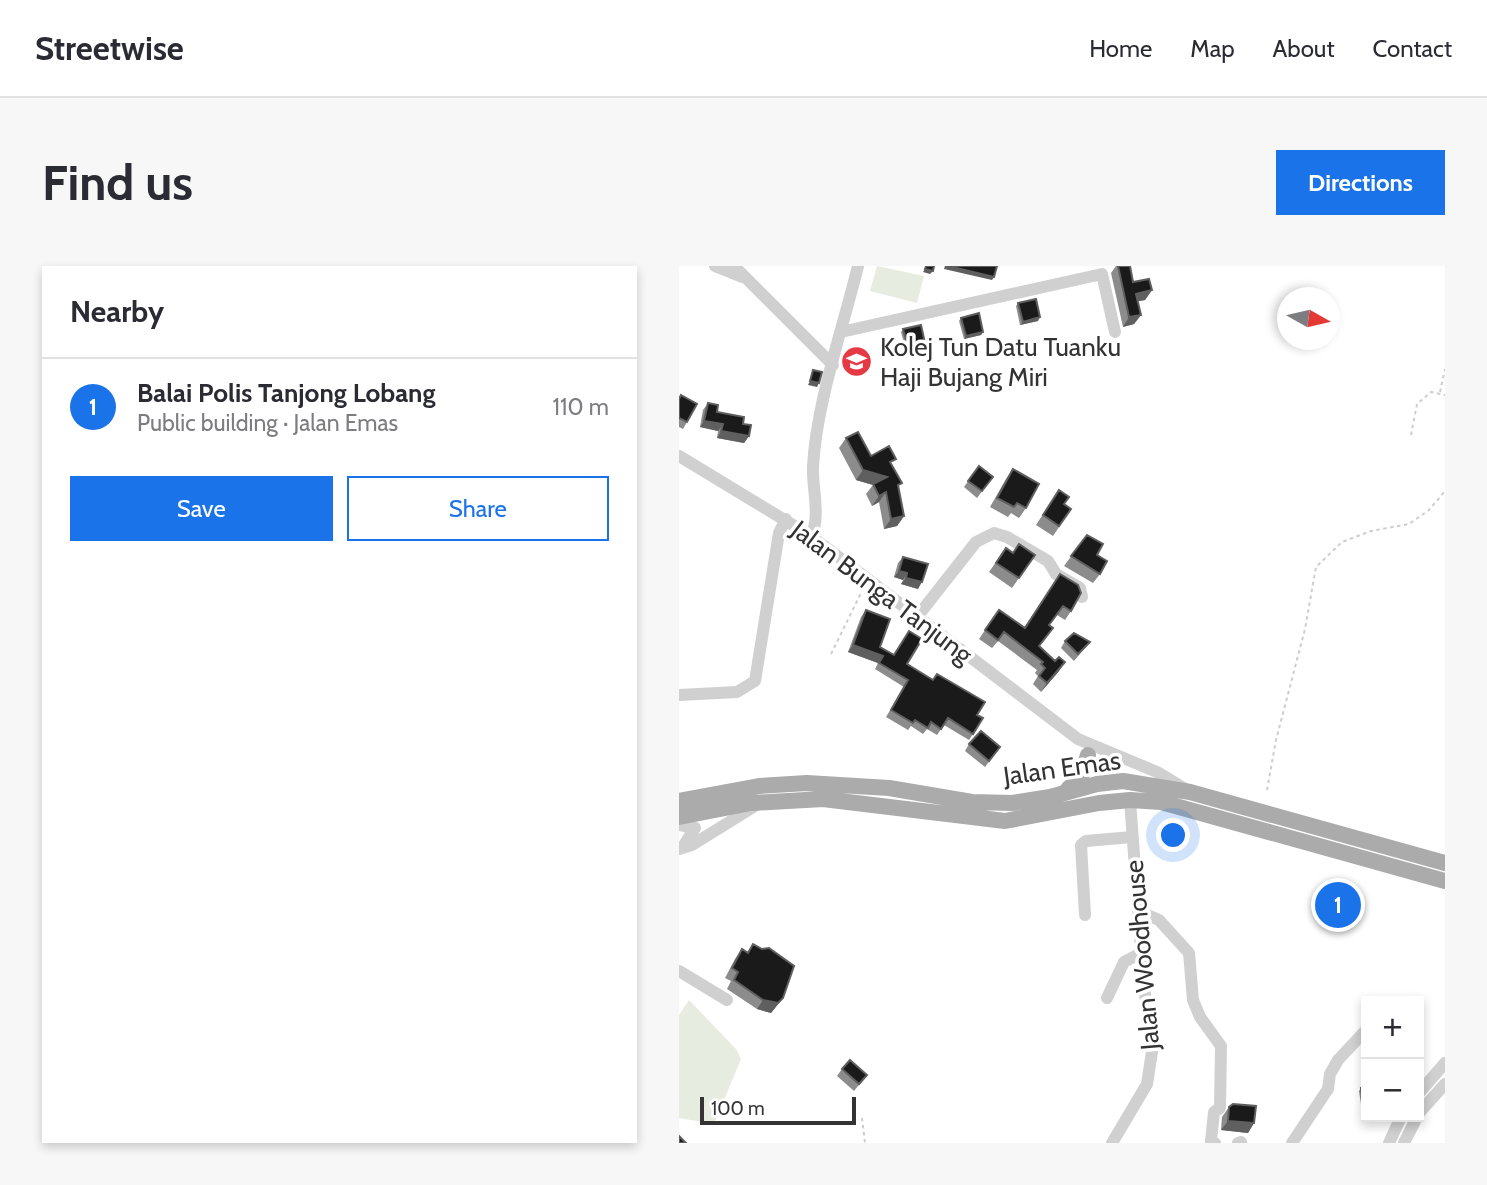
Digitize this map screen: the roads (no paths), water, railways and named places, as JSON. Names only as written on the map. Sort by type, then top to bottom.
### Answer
[{"type":"main road","points":[[1066,791],[1081,777],[1088,755]]},
{"type":"main road","name":"Jalan Emas","points":[[679,800],[759,786],[807,783],[889,788],[992,803],[1033,801],[1097,783],[1154,784],[1445,863]]},
{"type":"main road","points":[[1097,783],[1108,796],[1130,800]]},
{"type":"main road","name":"Jalan Emas","points":[[679,817],[761,803],[849,800],[1005,821],[1130,800],[1161,802],[1445,881]]},
{"type":"street","points":[[715,266],[745,278]]},
{"type":"street","points":[[734,266],[833,365]]},
{"type":"street","points":[[811,536],[816,527],[812,482],[814,454],[858,266]]},
{"type":"street","points":[[841,332],[1102,274],[1115,332]]},
{"type":"street","name":"Jalan Bunga Tanjung","points":[[679,456],[811,536],[1078,739]]},
{"type":"street","points":[[679,695],[737,692],[755,681],[779,533],[786,519]]},
{"type":"street","points":[[917,617],[976,542],[994,533],[1007,537],[1048,561],[1056,574],[1080,588],[1082,597]]},
{"type":"street","points":[[1078,739],[1088,755],[1097,783]]},
{"type":"street","points":[[1078,739],[1157,772],[1190,792]]},
{"type":"street","name":"Jalan Woodhouse","points":[[1112,1143],[1147,1084],[1152,1052],[1141,953],[1130,800]]},
{"type":"street","points":[[680,848],[761,803]]},
{"type":"street","points":[[679,825],[695,828],[680,848]]},
{"type":"street","points":[[1085,915],[1081,845],[1086,841],[1132,837]]},
{"type":"street","points":[[1138,911],[1159,920],[1189,953],[1193,1000],[1200,1017],[1221,1046],[1223,1091],[1220,1108],[1214,1112],[1211,1141],[1215,1143]]},
{"type":"street","points":[[1107,998],[1124,962],[1141,953]]},
{"type":"street","points":[[679,971],[727,1000]]},
{"type":"street","points":[[1292,1143],[1328,1089],[1330,1074],[1361,1036]]},
{"type":"street","points":[[1424,1087],[1445,1063]]},
{"type":"street","points":[[1424,1108],[1445,1084]]},
{"type":"street","points":[[1389,1143],[1399,1122]]},
{"type":"street","points":[[1404,1143],[1414,1122]]},
{"type":"place","name":"Kolej Tun Datu Tuanku Haji Bujang Miri","points":[[857,362]]},
{"type":"place","name":"Balai Polis Tanjong Lobang","points":[[1338,905]]}]
